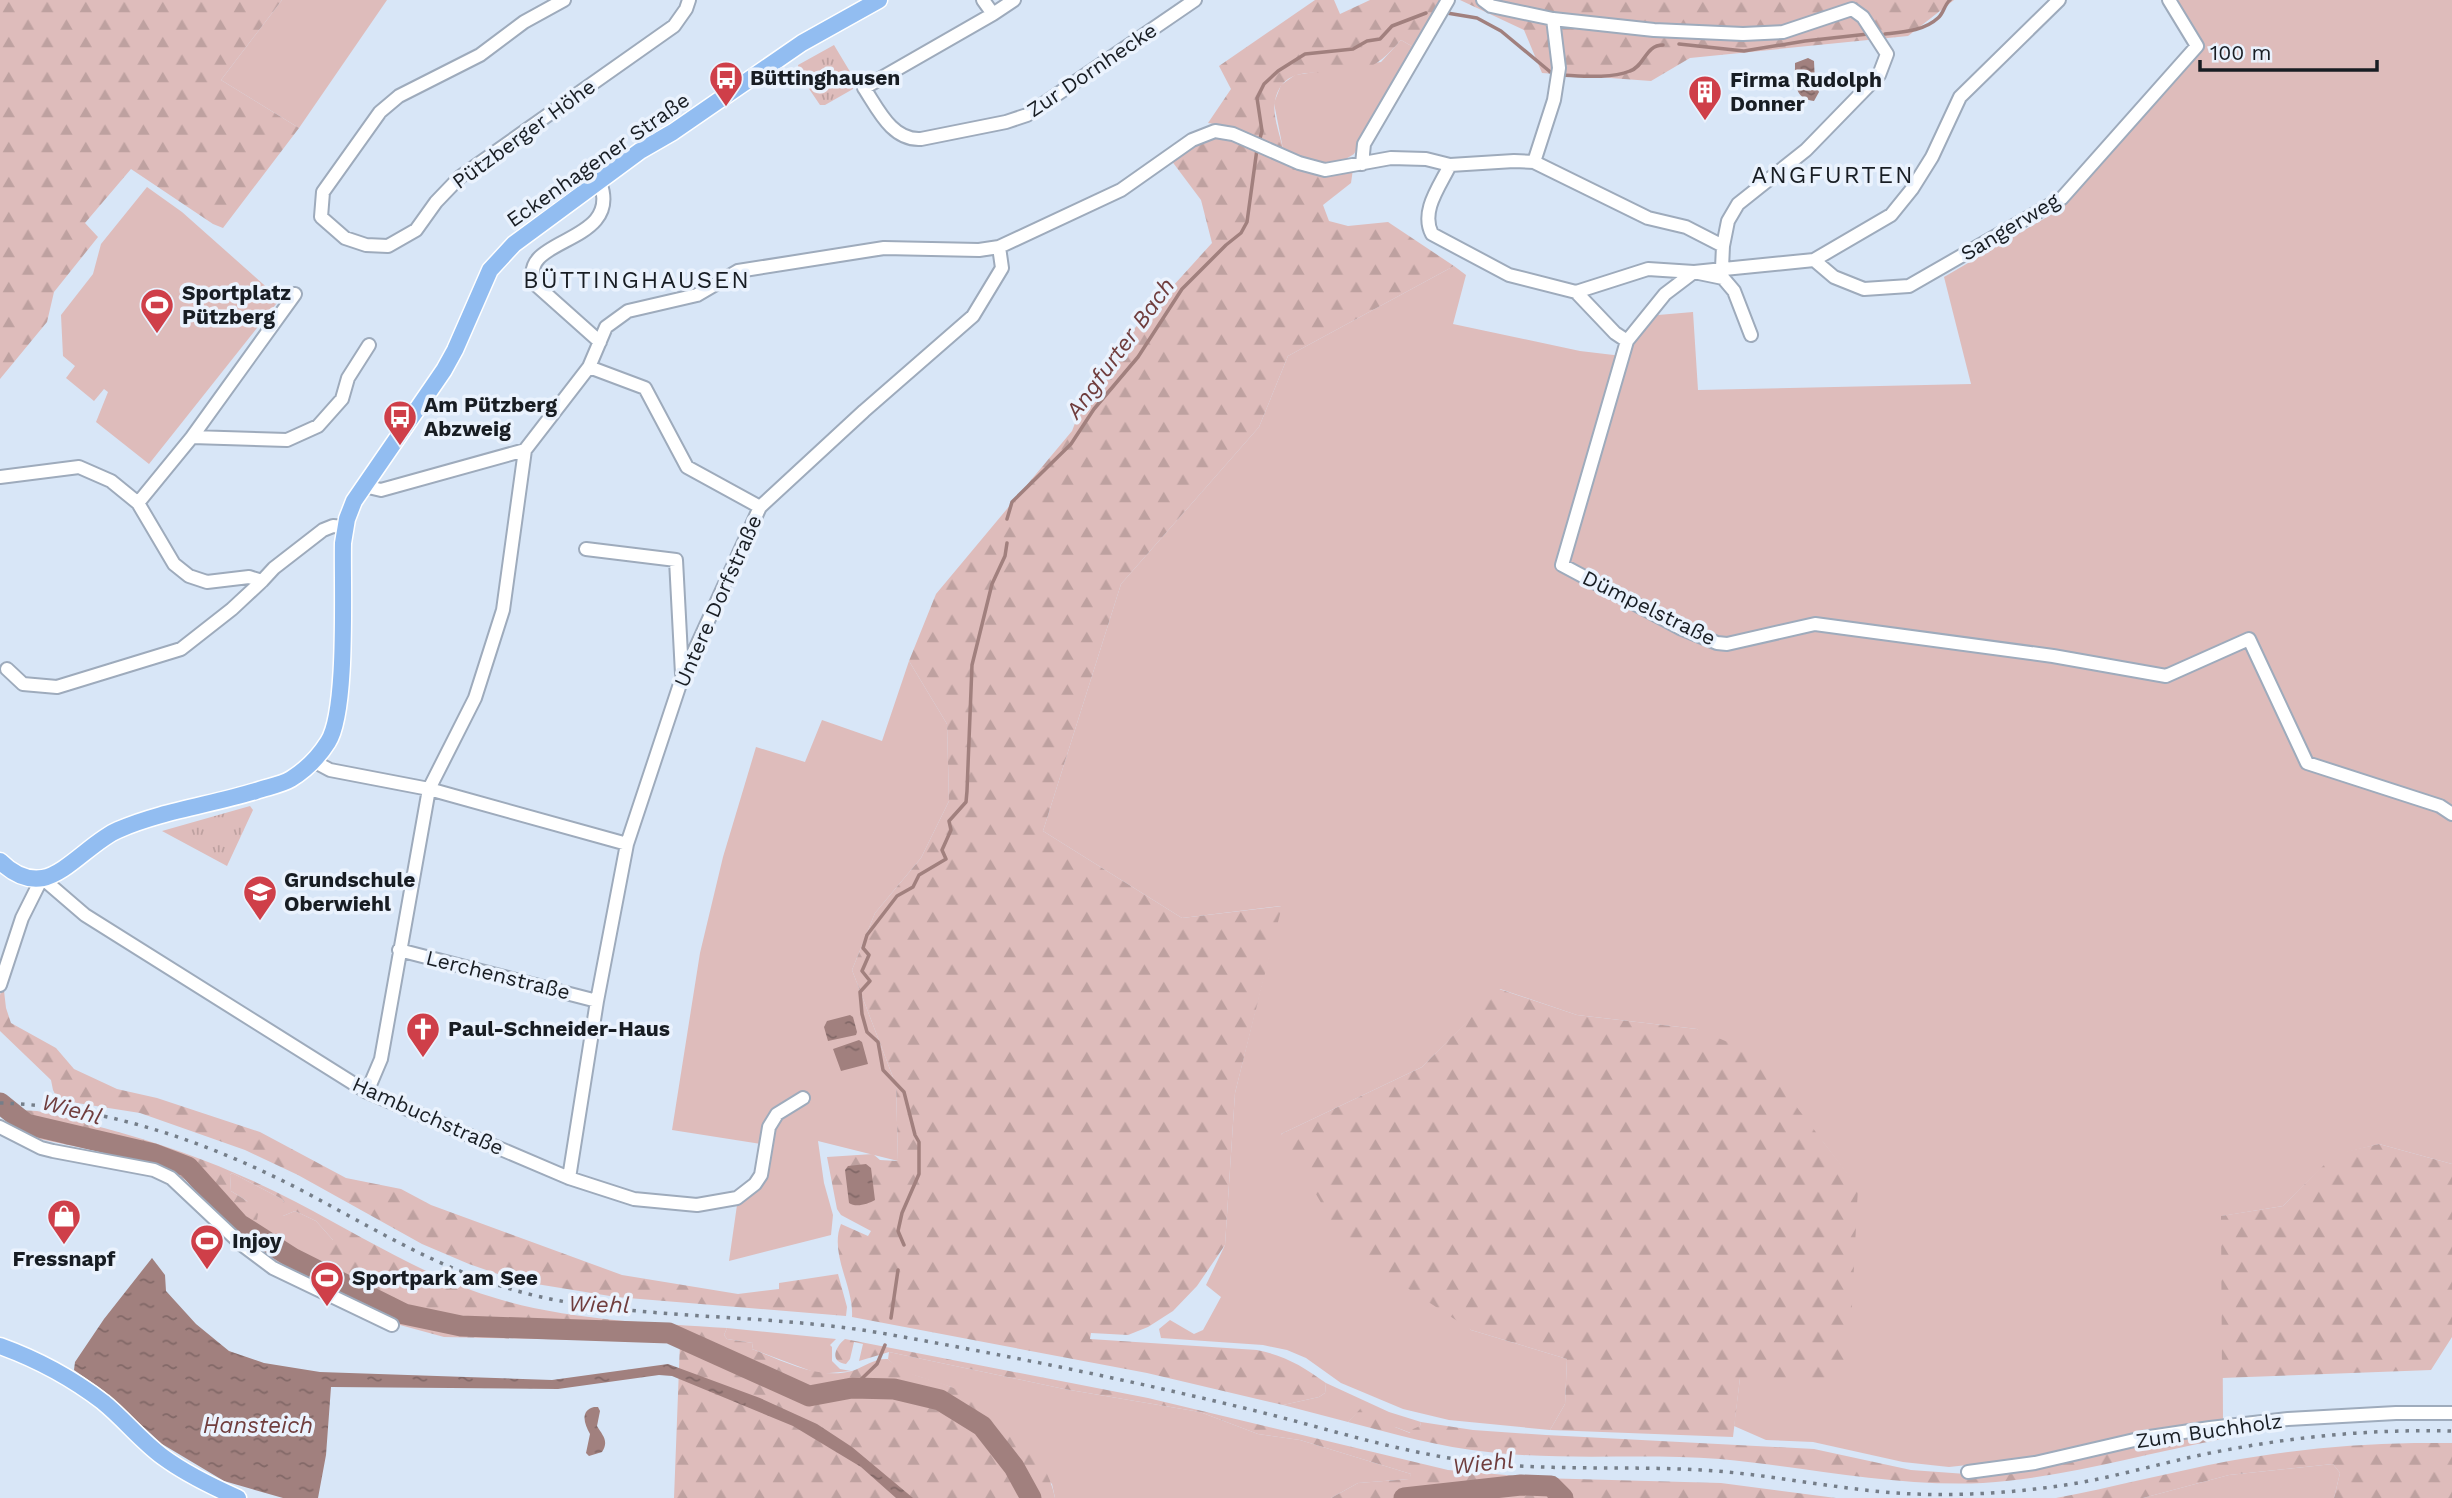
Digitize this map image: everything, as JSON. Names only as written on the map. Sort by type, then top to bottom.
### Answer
[{"type":"main road","name":"Eckenhagener Straße","points":[[42,878],[54,874],[111,832],[139,821],[289,780],[315,762],[330,739],[337,716],[343,542],[352,506],[444,370],[490,270],[514,244],[640,150],[673,132],[802,43],[879,0]]},
{"type":"main road","points":[[0,861],[23,877],[42,878]]},
{"type":"main road","points":[[0,1346],[23,1355],[74,1383],[103,1402],[161,1455],[194,1478],[238,1498]]},
{"type":"street","name":"Pützberger Höhe","points":[[564,0],[524,22],[480,55],[399,96],[380,112],[323,192],[321,217],[345,238],[366,245],[388,246],[416,230],[436,202],[460,177],[674,26],[687,9],[689,0]]},
{"type":"street","points":[[983,0],[993,14]]},
{"type":"street","name":"Zur Dornhecke","points":[[1014,0],[864,88],[895,130],[908,138],[921,139],[1027,116],[1195,0]]},
{"type":"street","points":[[1362,164],[1364,144],[1448,0]]},
{"type":"street","points":[[1483,0],[1491,6],[1553,19],[1671,31],[1783,32],[1852,9],[1863,17],[1887,54],[1879,75],[1806,150],[1738,204],[1728,221],[1722,268]]},
{"type":"street","points":[[1694,272],[1814,260],[1891,215],[1912,189],[1932,157],[1960,97],[2059,0]]},
{"type":"street","name":"Sangerweg","points":[[1814,260],[1835,277],[1864,289],[1909,286],[2062,198],[2197,46],[2169,0]]},
{"type":"street","points":[[1534,162],[1554,100],[1559,68],[1553,19]]},
{"type":"street","points":[[367,1092],[382,1059],[429,789],[475,698],[503,610],[525,450],[589,367],[606,327],[628,311],[697,295],[738,271],[884,248],[979,250],[999,247],[1121,191],[1192,140],[1215,131],[1233,134],[1299,163],[1325,170],[1391,158],[1426,159],[1450,165],[1534,162],[1648,218],[1686,226],[1723,246]]},
{"type":"street","points":[[1450,165],[1429,208],[1427,225],[1432,234],[1509,275],[1576,292],[1648,269],[1694,272],[1723,278],[1734,291],[1751,335]]},
{"type":"street","points":[[600,182],[604,192],[598,214],[583,233],[541,253],[534,263],[531,275],[534,284],[600,342]]},
{"type":"street","name":"Untere Dorfstraße","points":[[569,1178],[597,1001],[627,844],[682,678],[760,507],[972,316],[1002,268],[999,247]]},
{"type":"street","name":"Dümpelstraße","points":[[1694,272],[1665,293],[1628,341],[1562,565],[1680,628],[1717,643],[1727,644],[1815,624],[2053,656],[2166,676],[2249,639],[2307,763],[2440,806],[2452,814]]},
{"type":"street","points":[[1576,292],[1615,333],[1628,341]]},
{"type":"street","points":[[138,503],[192,437],[295,294]]},
{"type":"street","points":[[192,437],[286,440],[318,426],[342,399],[348,378],[369,345]]},
{"type":"street","points":[[589,367],[645,388],[687,467],[760,507]]},
{"type":"street","points":[[364,486],[381,490],[525,450]]},
{"type":"street","points":[[0,477],[79,467],[111,481],[138,503],[174,564],[188,576],[207,582],[249,577],[262,581]]},
{"type":"street","points":[[7,669],[23,684],[57,687],[181,649],[232,609],[274,568],[323,530],[333,526],[345,527]]},
{"type":"street","points":[[586,549],[676,559],[682,678]]},
{"type":"street","points":[[315,762],[330,770],[429,789],[627,844]]},
{"type":"street","points":[[0,985],[22,918],[42,878]]},
{"type":"street","name":"Hambuchstraße","points":[[42,878],[85,915],[367,1092],[569,1178],[634,1199],[665,1203],[713,1203],[737,1198],[755,1184],[761,1175],[769,1127],[777,1114],[803,1098]]},
{"type":"street","name":"Lerchenstraße","points":[[399,950],[597,1001]]},
{"type":"street","points":[[0,1127],[41,1148],[154,1170],[171,1178],[241,1244],[273,1268],[392,1325]]},
{"type":"street","name":"Zum Buchholz","points":[[1968,1472],[2035,1463],[2143,1438],[2210,1428],[2288,1419],[2452,1413]]},
{"type":"green space","points":[[0,0],[282,0],[221,80],[299,128],[223,228],[131,169],[85,223],[98,237],[54,292],[47,322],[0,379]]},
{"type":"green space","points":[[282,0],[387,0],[299,128],[221,80]]},
{"type":"green space","points":[[1315,0],[1334,0],[1340,14],[1370,0],[1444,0],[1415,48],[1401,40],[1382,59],[1365,69],[1347,73],[1309,73],[1287,80],[1280,88],[1274,106],[1283,149],[1232,127],[1208,123],[1231,89],[1219,66]]},
{"type":"green space","points":[[1460,0],[1954,0],[1908,36],[1690,58],[1651,81],[1542,73],[1524,30]]},
{"type":"green space","points":[[2178,0],[2452,0],[2452,1164],[2379,1144],[2335,1155],[2283,1206],[2222,1216],[2223,1421],[2059,1455],[1949,1467],[1903,1462],[1813,1442],[1766,1440],[1734,1426],[1740,1378],[1857,1187],[1823,1142],[1697,1029],[1577,1015],[1500,989],[1422,1067],[1281,1134],[1471,1330],[1567,1359],[1565,1404],[1550,1430],[1449,1420],[1403,1409],[1341,1383],[1306,1358],[1287,1350],[1263,1345],[1161,1338],[1159,1329],[1170,1320],[1194,1334],[1203,1330],[1221,1297],[1206,1285],[1225,1245],[1235,1093],[1281,906],[1182,918],[1043,831],[1121,584],[1259,427],[1288,356],[1454,266],[1466,275],[1453,324],[1580,351],[1622,356],[1658,315],[1693,312],[1698,390],[1971,384],[1944,277],[2059,210],[2199,52]]},
{"type":"green space","points":[[1401,40],[1415,48],[1354,154],[1336,162],[1318,163],[1283,149],[1274,103],[1281,85],[1295,75],[1381,62]]},
{"type":"green space","points":[[834,45],[855,80],[853,89],[825,105],[820,105],[799,74],[798,65]]},
{"type":"green space","points":[[1211,137],[1242,143],[1291,163],[1353,169],[1351,183],[1323,205],[1329,221],[1348,226],[1388,222],[1454,266],[1288,356],[1259,427],[1121,584],[1043,831],[1182,918],[1282,906],[1235,1093],[1225,1245],[1197,1286],[1173,1311],[1148,1327],[1128,1335],[1091,1333],[1090,1339],[1257,1350],[1293,1362],[1326,1383],[1325,1393],[1319,1397],[1283,1405],[1147,1373],[852,1317],[838,1235],[841,1224],[868,1236],[871,1231],[841,1215],[837,1209],[827,1157],[873,1154],[880,1160],[898,1161],[896,1085],[852,970],[875,913],[921,858],[949,801],[947,724],[909,661],[936,594],[1072,431],[1095,372],[1212,243],[1201,200],[1171,160],[1195,141]]},
{"type":"green space","name":"Sportplatz Pützberg","points":[[147,187],[182,212],[280,299],[149,464],[96,422],[108,392],[104,389],[94,401],[66,378],[75,366],[63,356],[61,315],[93,274],[101,244]]},
{"type":"green space","points":[[909,661],[947,724],[949,801],[921,858],[875,913],[852,970],[896,1085],[898,1161],[818,1141],[824,1183],[833,1215],[831,1235],[729,1261],[739,1191],[750,1181],[756,1170],[761,1144],[672,1130],[700,953],[723,857],[756,747],[805,762],[822,720],[882,741]]},
{"type":"green space","points":[[250,806],[253,810],[227,866],[162,831]]},
{"type":"green space","points":[[3,982],[11,1023],[56,1048],[74,1069],[117,1089],[157,1098],[260,1132],[346,1178],[401,1189],[431,1205],[622,1275],[738,1294],[779,1289],[779,1283],[838,1274],[847,1307],[846,1316],[616,1297],[518,1281],[469,1264],[422,1244],[298,1175],[245,1150],[140,1113],[58,1100],[51,1080],[0,1031],[0,995]]},
{"type":"green space","points":[[1499,989],[1577,1015],[1697,1029],[1756,1054],[1858,1187],[1848,1384],[1740,1378],[1733,1437],[1550,1430],[1565,1404],[1567,1359],[1471,1330],[1348,1249],[1281,1134],[1422,1067]]},
{"type":"green space","points":[[0,1110],[37,1111],[54,1115],[129,1135],[202,1160],[273,1190],[426,1271],[502,1300],[565,1314],[727,1328],[724,1335],[727,1339],[753,1343],[752,1349],[789,1364],[827,1373],[852,1371],[888,1359],[911,1373],[968,1395],[1001,1417],[1030,1447],[1041,1463],[1055,1498],[674,1498],[680,1342],[444,1337],[400,1325],[316,1286],[304,1274],[307,1246],[324,1240],[333,1245],[333,1240],[316,1221],[295,1211],[283,1216],[278,1214],[275,1207],[284,1202],[282,1199],[232,1173],[230,1175],[231,1191],[247,1201],[258,1214],[256,1226],[287,1246],[298,1267],[295,1272],[282,1269],[254,1249],[188,1182],[174,1173],[150,1162],[25,1136]]},
{"type":"green space","points":[[2379,1144],[2452,1164],[2452,1337],[2431,1370],[2222,1378],[2221,1216],[2283,1206],[2335,1154]]},
{"type":"green space","points":[[232,1173],[282,1199],[283,1216],[295,1211],[316,1221],[333,1240],[316,1286],[287,1271],[288,1245],[256,1225],[247,1201],[231,1191]]},
{"type":"green space","points":[[727,1328],[836,1339],[830,1345],[832,1361],[840,1369],[851,1371],[819,1374],[752,1349],[753,1343],[727,1339],[724,1335]]},
{"type":"green space","points":[[845,1339],[1148,1398],[1448,1470],[1539,1478],[1721,1483],[1836,1498],[1331,1498],[1358,1483],[1409,1479],[1411,1474],[1300,1440],[1258,1434],[1200,1412],[1064,1389],[889,1352],[859,1361],[863,1344],[854,1342],[850,1359],[846,1364],[841,1363],[835,1354]]},
{"type":"green space","points":[[889,1352],[1064,1389],[1200,1412],[1258,1434],[1300,1440],[1411,1474],[1410,1479],[1358,1483],[1331,1498],[1055,1498],[1052,1484],[951,1387],[901,1371],[888,1359]]},
{"type":"green space","points":[[1326,1383],[1389,1412],[1421,1422],[1420,1426],[1411,1433],[1362,1408],[1348,1422],[1283,1405],[1319,1397],[1325,1393]]},
{"type":"green space","points":[[1362,1407],[1393,1416],[1395,1427],[1410,1433],[1420,1426],[1421,1422],[1473,1430],[1814,1449],[1911,1470],[1966,1474],[2141,1441],[2281,1423],[2285,1428],[2042,1476],[1983,1483],[1950,1483],[1884,1479],[1720,1459],[1517,1455],[1470,1450],[1417,1440],[1348,1422]]},
{"type":"green space","points":[[2452,1443],[2452,1498],[2334,1498],[2340,1473],[2333,1464],[2229,1475],[2143,1498],[2056,1498],[2252,1457],[2321,1448]]},
{"type":"green space","points":[[2333,1464],[2340,1473],[2334,1498],[2143,1498],[2229,1475]]},
{"type":"water","points":[[1808,58],[1814,61],[1815,83],[1819,92],[1814,101],[1802,97],[1795,82],[1795,63]]},
{"type":"water","points":[[850,1015],[853,1017],[856,1035],[828,1041],[824,1027],[827,1021]]},
{"type":"water","points":[[859,1040],[862,1042],[868,1064],[841,1071],[833,1049]]},
{"type":"water","points":[[866,1164],[871,1168],[875,1200],[862,1205],[849,1203],[845,1170],[848,1166]]},
{"type":"water","name":"Hansteich","points":[[152,1258],[165,1275],[166,1291],[196,1324],[229,1351],[264,1363],[320,1372],[552,1380],[668,1364],[760,1398],[817,1424],[852,1447],[913,1498],[896,1498],[861,1467],[793,1426],[672,1376],[659,1375],[558,1389],[331,1387],[326,1455],[318,1498],[283,1498],[224,1481],[162,1444],[104,1391],[74,1370],[75,1362],[104,1319]]},
{"type":"water","points":[[598,1407],[600,1411],[597,1426],[605,1445],[602,1452],[589,1456],[586,1453],[590,1434],[584,1418],[587,1411]]},
{"type":"waterway","name":"Angfurter Bach","points":[[1885,34],[1926,26],[1940,16],[1950,0]]},
{"type":"waterway","name":"Angfurter Bach","points":[[1259,142],[1262,131],[1257,98],[1264,84],[1278,71],[1305,54],[1353,49],[1367,41],[1380,39],[1392,26],[1426,13]]},
{"type":"waterway","name":"Angfurter Bach","points":[[1447,13],[1477,18],[1501,31],[1554,75]]},
{"type":"waterway","name":"Angfurter Bach","points":[[1679,44],[1744,51],[1868,34]]},
{"type":"waterway","name":"Angfurter Bach","points":[[1562,75],[1622,74],[1639,65],[1652,48],[1663,45]]},
{"type":"waterway","name":"Angfurter Bach","points":[[1007,519],[1012,502],[1071,444],[1094,409],[1138,357],[1182,289],[1241,233],[1247,222],[1257,149]]},
{"type":"waterway","name":"Angfurter Bach","points":[[904,1245],[898,1231],[902,1213],[919,1174],[919,1142],[904,1092],[883,1070],[878,1042],[867,1032],[860,992],[870,981],[862,971],[869,955],[863,948],[867,935],[897,896],[913,887],[919,875],[946,859],[942,850],[951,830],[949,821],[966,802],[972,665],[992,584],[1005,556],[1007,543]]},
{"type":"waterway","name":"Wiehl","points":[[0,1103],[26,1124],[154,1154],[188,1167],[239,1224],[294,1259],[404,1314],[461,1326],[669,1333],[809,1396],[852,1388],[894,1389],[940,1400],[982,1426],[1014,1467],[1031,1498]]},
{"type":"waterway","name":"Angfurter Bach","points":[[891,1318],[898,1270]]},
{"type":"waterway","name":"Angfurter Bach","points":[[852,1388],[877,1364],[885,1345]]},
{"type":"waterway","name":"Wiehl","points":[[1404,1498],[1521,1485],[1551,1486],[1563,1498]]},
{"type":"railway","points":[[0,1103],[78,1111],[117,1119],[193,1142],[301,1190],[435,1260],[503,1287],[539,1297],[617,1309],[806,1323],[881,1333],[1114,1378],[1399,1448],[1480,1463],[1701,1470],[1887,1492],[1976,1494],[2078,1483],[2207,1454],[2282,1441],[2367,1432],[2452,1431]]},
{"type":"place","name":"Büttinghausen","points":[[726,108]]},
{"type":"place","name":"Firma Rudolph Donner","points":[[1705,122]]},
{"type":"place","name":"Sportplatz Pützberg","points":[[157,335]]},
{"type":"place","name":"Am Pützberg Abzweig","points":[[400,447]]},
{"type":"place","name":"Grundschule Oberwiehl","points":[[260,922]]},
{"type":"place","name":"Paul-Schneider-Haus","points":[[423,1059]]},
{"type":"place","name":"Fressnapf","points":[[64,1246]]},
{"type":"place","name":"Injoy","points":[[207,1271]]},
{"type":"place","name":"Sportpark am See","points":[[327,1308]]},
{"type":"district","name":"ANGFURTEN","points":[[1833,175]]},
{"type":"district","name":"BÜTTINGHAUSEN","points":[[637,280]]}]
